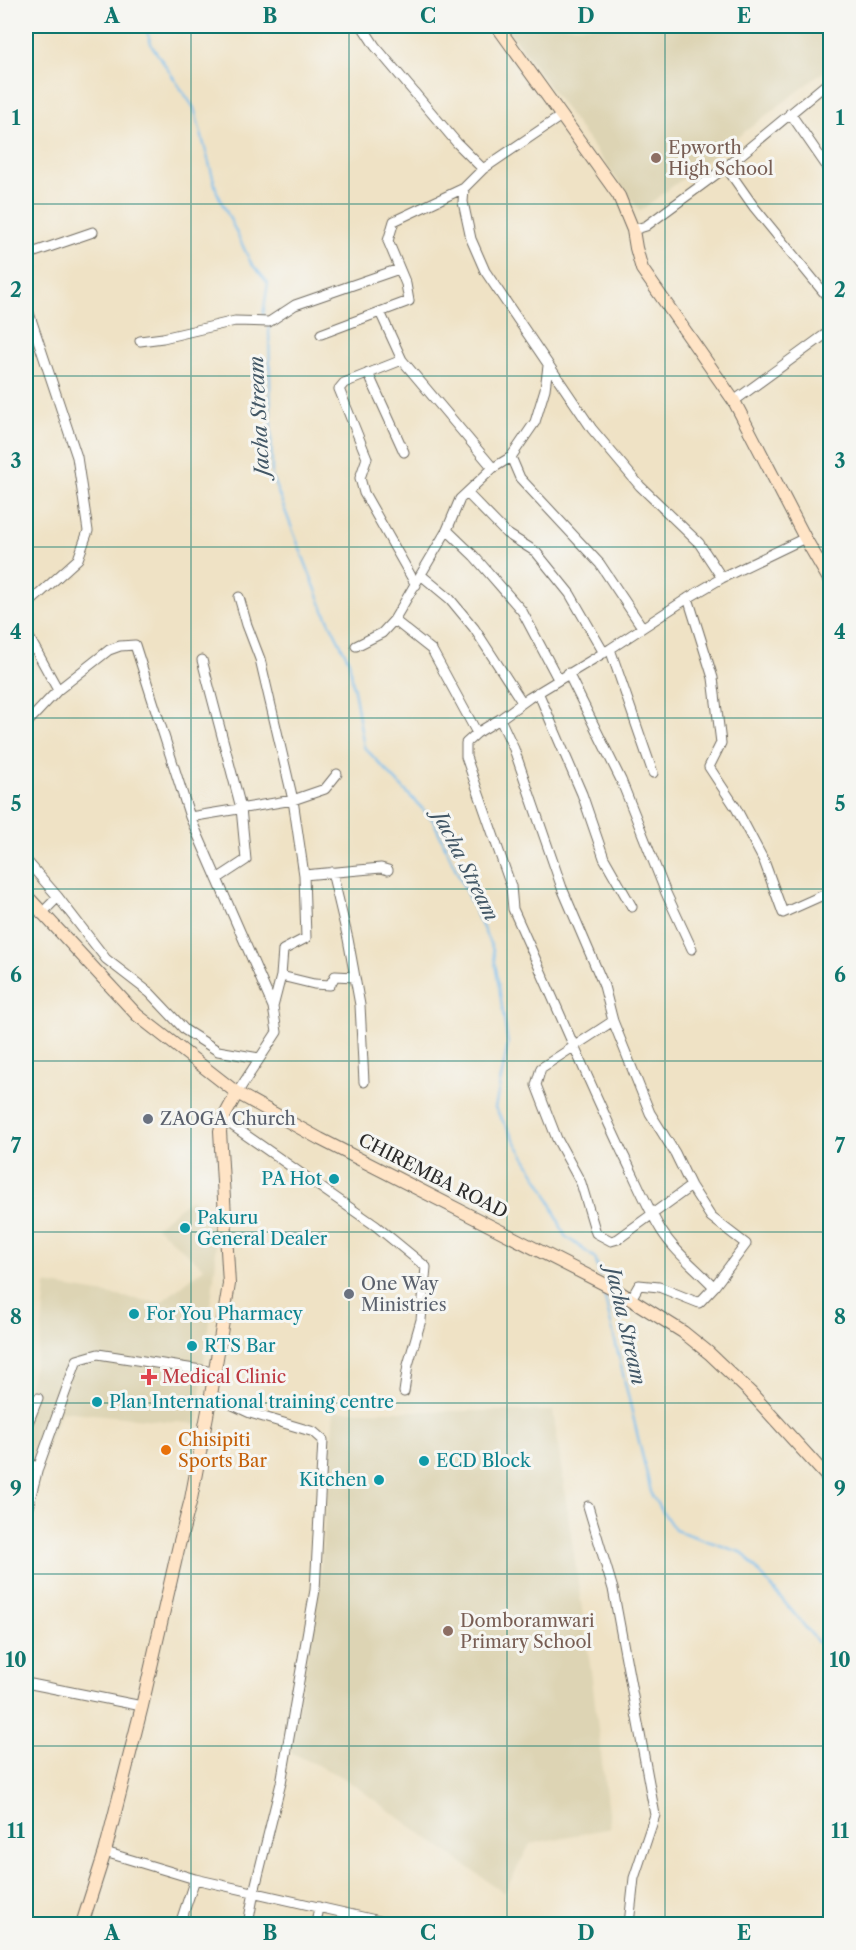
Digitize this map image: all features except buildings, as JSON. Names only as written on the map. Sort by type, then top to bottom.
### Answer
[{"type":"street","points":[[362,26],[375,46],[442,126],[483,169]]},
{"type":"street","points":[[497,26],[619,196],[633,230],[642,269],[734,401],[805,538],[831,581]]},
{"type":"street","points":[[633,230],[645,225],[726,167],[831,81]]},
{"type":"street","points":[[790,113],[831,171]]},
{"type":"street","points":[[321,334],[409,301],[406,284],[388,241],[394,221],[465,188],[483,169],[561,116]]},
{"type":"street","points":[[726,167],[754,207],[831,300]]},
{"type":"street","points":[[465,188],[464,202],[471,239],[485,271],[592,429],[640,486],[699,543],[722,578]]},
{"type":"street","points":[[26,255],[93,232]]},
{"type":"street","points":[[140,341],[171,337],[235,321],[269,322],[295,305],[399,269]]},
{"type":"street","points":[[26,304],[77,457],[88,531],[78,559],[26,606]]},
{"type":"street","points":[[380,312],[402,360],[493,468]]},
{"type":"street","points":[[734,401],[831,331]]},
{"type":"street","points":[[402,360],[344,383],[339,389],[368,458],[360,478],[364,493],[416,585]]},
{"type":"street","points":[[356,646],[382,633],[394,620],[447,530],[460,499],[493,468],[511,457],[535,422],[545,389],[548,366]]},
{"type":"street","points":[[369,373],[404,452]]},
{"type":"street","points":[[511,457],[520,478],[600,564],[642,627]]},
{"type":"street","points":[[466,493],[506,532],[536,552],[570,594],[607,651],[653,773]]},
{"type":"street","points":[[447,530],[474,556],[522,611],[558,679]]},
{"type":"street","points":[[714,1287],[683,1258],[662,1230],[598,1102],[513,909],[511,886],[466,757],[466,743],[522,702],[607,651],[688,598],[722,578],[805,538]]},
{"type":"street","points":[[421,575],[450,599],[474,628],[522,702]]},
{"type":"street","points":[[239,597],[260,659],[293,800],[304,876],[306,938],[283,950],[281,976],[273,1007]]},
{"type":"street","points":[[688,598],[713,678],[721,743],[709,767],[736,808],[764,861],[783,913],[831,892]]},
{"type":"street","points":[[394,620],[432,650],[477,733]]},
{"type":"street","points":[[26,632],[58,690]]},
{"type":"street","points":[[26,724],[58,690],[109,650],[120,646],[135,645],[190,817],[273,1007],[277,1032],[237,1093],[223,1119],[220,1131],[229,1284],[211,1395],[191,1499],[142,1706],[105,1852],[82,1924]]},
{"type":"street","points":[[202,660],[241,808],[246,860],[217,879]]},
{"type":"street","points":[[568,673],[621,780],[666,893],[692,949]]},
{"type":"street","points":[[538,692],[582,794],[604,858],[632,907]]},
{"type":"street","points":[[500,719],[514,749],[562,888],[604,986],[613,1021],[650,1113],[711,1217],[746,1244],[699,1303],[659,1287],[639,1285],[631,1299]]},
{"type":"street","points":[[190,817],[293,800],[325,789],[337,774]]},
{"type":"street","points":[[26,860],[106,959],[150,993],[184,1030],[218,1051],[259,1058]]},
{"type":"street","points":[[304,876],[381,868],[388,870]]},
{"type":"street","points":[[332,872],[348,939],[362,1017],[364,1082]]},
{"type":"street","name":"CHIREMBA ROAD","points":[[26,895],[137,1016],[237,1093],[338,1148],[616,1290],[682,1332],[709,1353],[777,1419],[831,1480]]},
{"type":"street","points":[[41,914],[58,897]]},
{"type":"street","points":[[281,976],[314,984],[330,985],[335,975],[355,977]]},
{"type":"street","points":[[613,1021],[541,1068],[536,1085],[557,1139],[581,1183],[597,1233],[611,1241],[618,1239],[691,1186]]},
{"type":"street","points":[[223,1119],[376,1226],[426,1267],[421,1320],[408,1365],[404,1392]]},
{"type":"street","points":[[26,1515],[38,1468],[77,1360],[98,1354],[214,1372]]},
{"type":"street","points":[[211,1395],[250,1413],[314,1432],[323,1440],[315,1590],[281,1783],[248,1924]]},
{"type":"street","points":[[26,1428],[38,1398]]},
{"type":"street","points":[[26,1462],[38,1468]]},
{"type":"street","points":[[588,1506],[613,1589],[655,1815],[634,1878],[629,1924]]},
{"type":"street","points":[[26,1683],[142,1706]]},
{"type":"street","points":[[105,1852],[195,1879],[393,1924]]},
{"type":"street","points":[[180,1924],[195,1879]]},
{"type":"street","points":[[316,1924],[319,1907]]},
{"type":"shaded area","name":"Epworth High School","points":[[505,26],[830,26],[830,67],[640,211]]},
{"type":"shaded area","points":[[190,1199],[212,1211],[216,1260],[197,1424],[61,1411],[40,1461],[26,1455],[26,1415],[36,1392],[28,1390],[41,1337],[46,1284],[160,1303],[204,1268],[156,1227]]},
{"type":"shaded area","name":"Domboramwari Primary School","points":[[334,1411],[553,1411],[592,1678],[610,1828],[530,1844],[504,1893],[344,1778],[290,1752],[319,1583]]},
{"type":"waterway","name":"Jacha Stream","points":[[145,26],[152,46],[194,108],[217,192],[251,263],[268,283],[263,316],[265,318]]},
{"type":"waterway","name":"Jacha Stream","points":[[269,325],[272,477],[325,613],[349,661],[364,747],[433,820],[493,950],[508,1044],[495,1108],[545,1190],[565,1236],[595,1258],[600,1276]]},
{"type":"waterway","name":"Jacha Stream","points":[[603,1290],[652,1496],[675,1530],[743,1553],[828,1654],[830,1661]]},
{"type":"place","name":"Epworth High School","points":[[656,158]]},
{"type":"place","name":"ZAOGA Church","points":[[148,1119]]},
{"type":"place","name":"PA Hot","points":[[334,1179]]},
{"type":"place","name":"Pakuru General Dealer","points":[[185,1228]]},
{"type":"place","name":"One Way Ministries","points":[[349,1294]]},
{"type":"place","name":"For You Pharmacy","points":[[134,1314]]},
{"type":"place","name":"RTS Bar","points":[[192,1346]]},
{"type":"place","name":"Medical Clinic","points":[[149,1377]]},
{"type":"place","name":"Plan International training centre","points":[[97,1402]]},
{"type":"place","name":"Chisipiti Sports Bar","points":[[166,1450]]},
{"type":"place","name":"ECD Block","points":[[424,1461]]},
{"type":"place","name":"Kitchen","points":[[379,1480]]},
{"type":"place","name":"Domboramwari Primary School","points":[[448,1631]]}]
